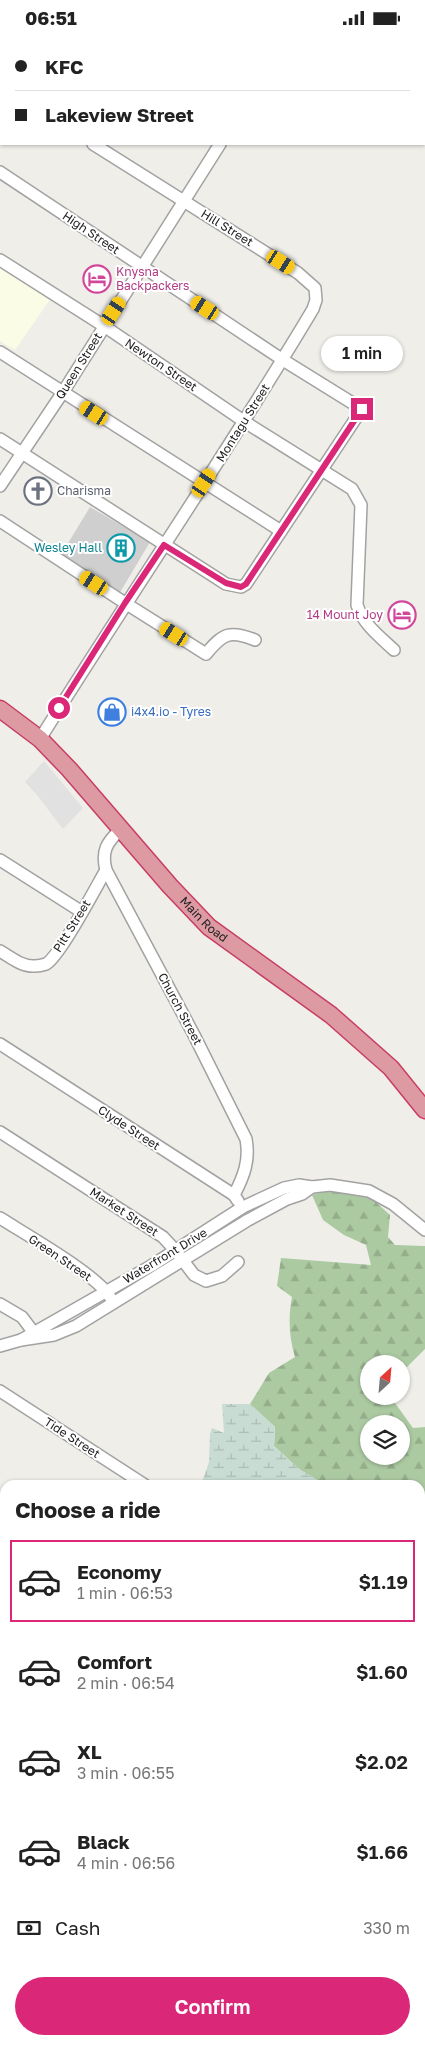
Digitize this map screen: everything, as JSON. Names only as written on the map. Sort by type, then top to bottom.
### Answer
[{"type":"highway","name":"Main Road","points":[[0,709],[40,739],[69,769],[170,886],[209,927],[331,1015],[391,1068],[425,1109]]},
{"type":"street","name":"Hill Street","points":[[95,145],[298,273],[315,288],[316,300],[313,309],[283,360]]},
{"type":"street","name":"Queen Street","points":[[0,486],[63,392],[182,200],[219,145]]},
{"type":"street","name":"High Street","points":[[0,172],[283,360],[362,409],[322,471]]},
{"type":"street","name":"Newton Street","points":[[0,260],[104,326],[244,422],[352,489],[360,505],[357,605],[359,612],[371,629],[394,650]]},
{"type":"street","points":[[0,352],[281,531]]},
{"type":"street","name":"Montagu Street","points":[[40,739],[125,603],[283,360]]},
{"type":"street","points":[[0,439],[164,545],[233,586],[241,587],[246,584],[322,471]]},
{"type":"street","points":[[0,521],[206,654],[216,642],[231,634],[238,634],[255,640]]},
{"type":"street","name":"Church Street","points":[[121,829],[106,846],[104,861],[106,870],[194,1035],[246,1139],[248,1150],[247,1163],[243,1177],[234,1195]]},
{"type":"street","points":[[0,861],[82,912]]},
{"type":"street","name":"Pitt Street","points":[[0,951],[27,966],[36,967],[46,964],[53,957],[82,912],[106,870]]},
{"type":"street","name":"Clyde Street","points":[[0,1044],[234,1195],[243,1207],[248,1220]]},
{"type":"street","name":"Market Street","points":[[0,1132],[153,1231],[176,1250],[194,1275],[206,1281],[222,1277],[238,1262]]},
{"type":"street","name":"Waterfront Drive","points":[[36,1335],[243,1207],[284,1188],[299,1185],[312,1187],[343,1186],[369,1191],[393,1205],[425,1230]]},
{"type":"street","name":"Waterfront Drive","points":[[0,1347],[36,1335],[62,1332],[114,1304],[248,1220],[287,1199],[302,1194],[312,1187]]},
{"type":"street","name":"Green Street","points":[[0,1217],[76,1267],[106,1291],[114,1304]]},
{"type":"street","points":[[0,1304],[22,1317],[36,1335]]},
{"type":"street","name":"Tide Street","points":[[0,1391],[137,1480]]},
{"type":"shaded area","points":[[0,265],[51,298],[15,350],[0,341]]},
{"type":"shaded area","points":[[90,507],[150,542],[119,594],[59,558]]},
{"type":"shaded area","points":[[44,761],[83,808],[63,829],[25,782]]},
{"type":"green space","points":[[329,1190],[367,1194],[390,1215],[388,1237],[395,1245],[425,1246],[425,1349],[410,1364],[410,1355],[360,1355],[360,1405],[396,1405],[404,1415],[360,1415],[360,1465],[410,1465],[410,1424],[413,1428],[425,1427],[425,1480],[317,1480],[299,1469],[274,1446],[275,1427],[250,1404],[269,1373],[295,1357],[290,1327],[292,1297],[277,1286],[281,1258],[371,1265],[366,1245],[344,1235],[323,1220],[312,1195]]},
{"type":"green space","points":[[222,1404],[250,1404],[275,1427],[274,1446],[299,1469],[317,1480],[203,1480],[209,1462],[212,1428],[224,1433]]},
{"type":"place","name":"Knysna Backpackers","points":[[97,279]]},
{"type":"place","name":"Charisma","points":[[38,491]]},
{"type":"place","name":"Wesley Hall","points":[[121,548]]},
{"type":"place","name":"14 Mount Joy","points":[[402,615]]},
{"type":"place","name":"i4x4.io - Tyres","points":[[112,712]]},
{"type":"route","points":[[59,708],[164,545],[226,583],[241,587],[246,584],[362,409]]}]
